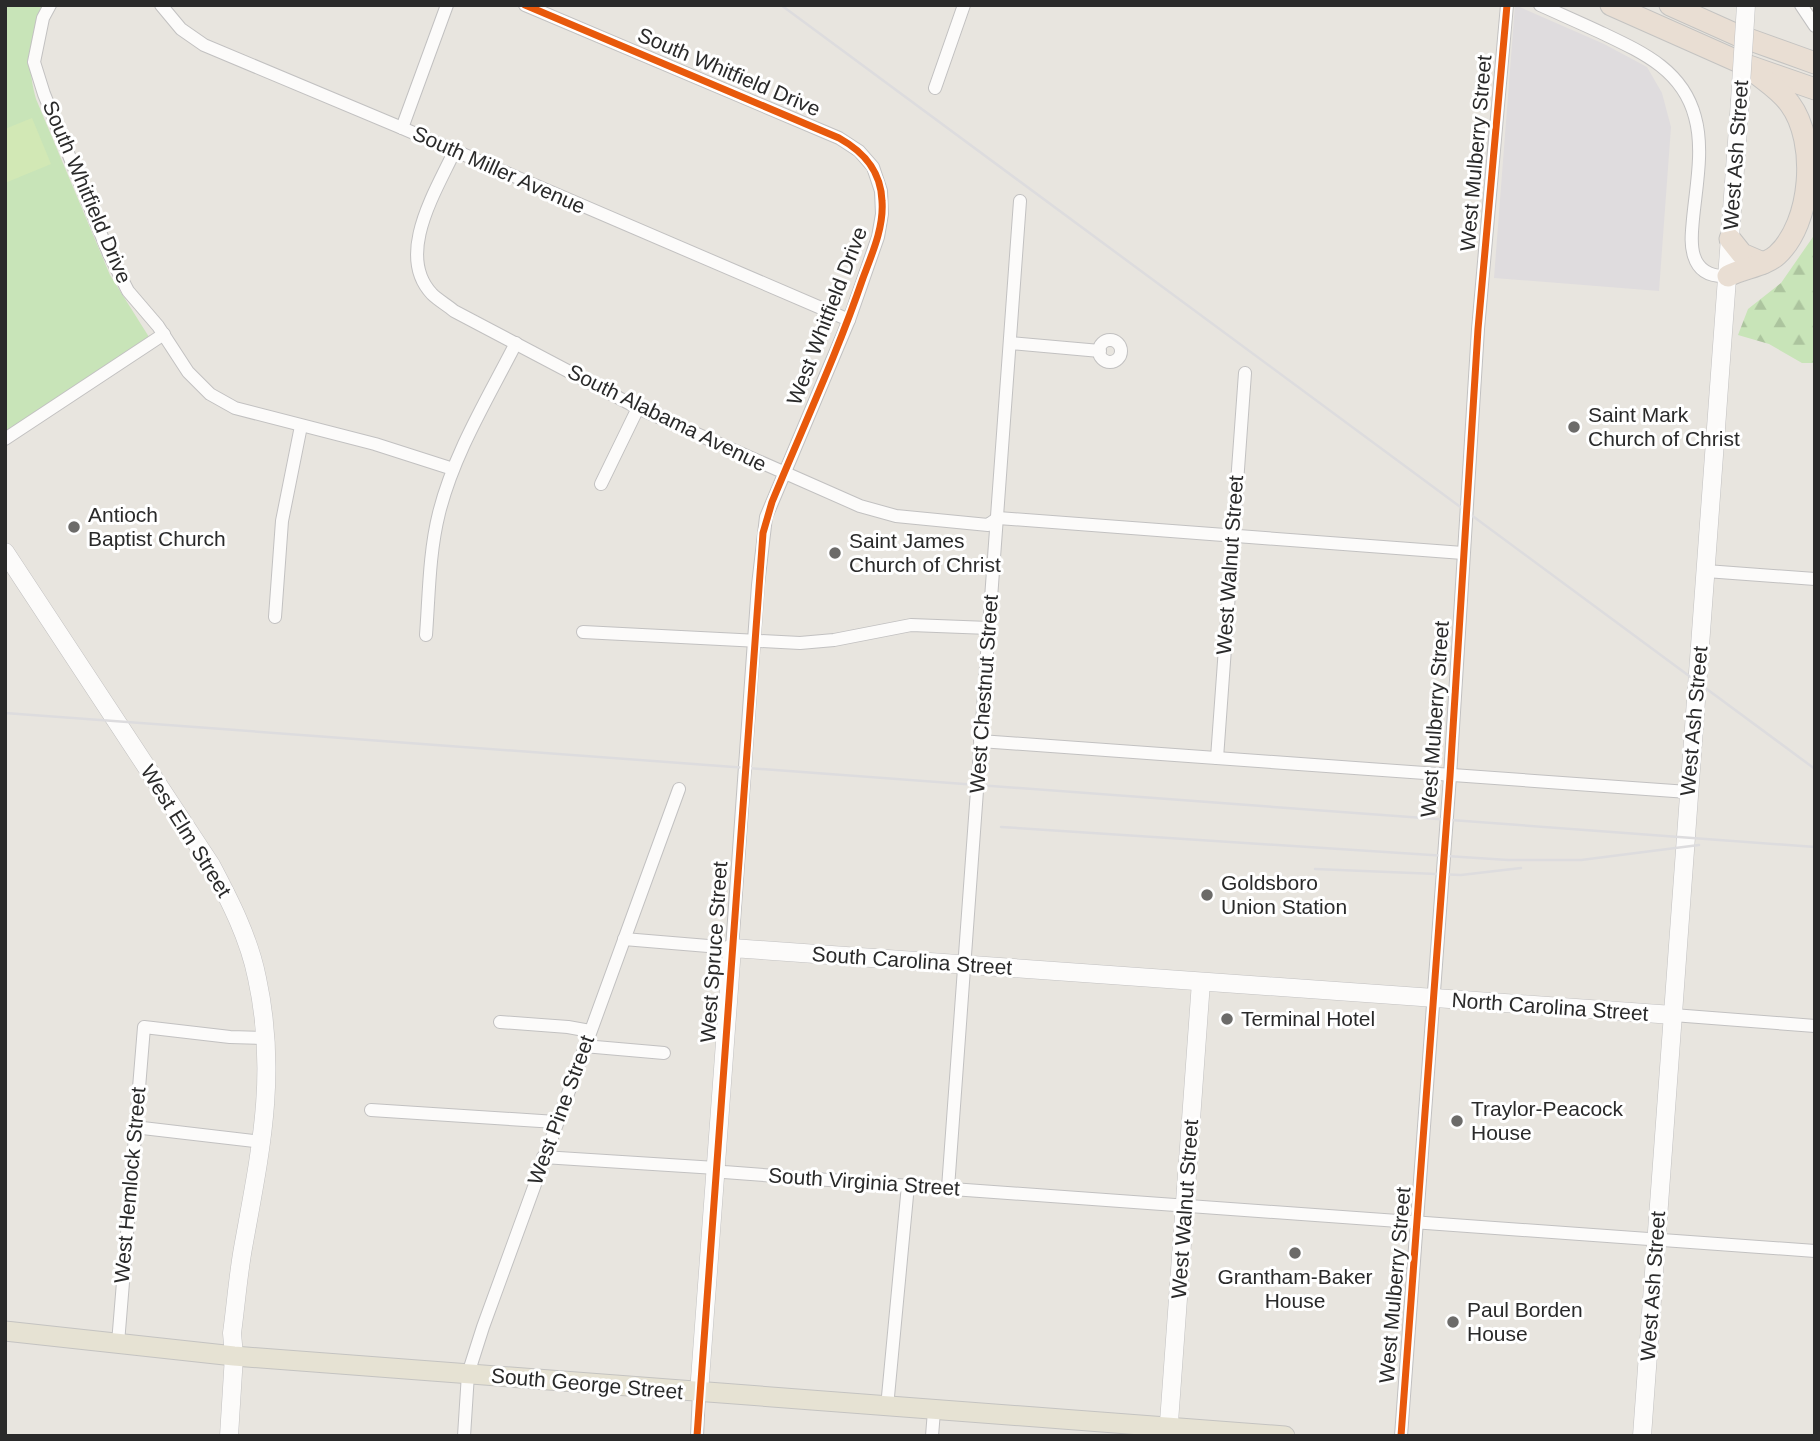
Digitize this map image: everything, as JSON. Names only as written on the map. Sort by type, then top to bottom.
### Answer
[{"type":"highway","points":[[1611,5],[1746,65],[1815,89]]},
{"type":"highway","points":[[1670,5],[1737,35],[1815,63]]},
{"type":"highway","points":[[1703,5],[1737,35]]},
{"type":"highway","points":[[1728,276],[1743,268],[1771,260],[1784,247],[1797,222],[1805,194],[1807,154],[1802,129],[1791,104],[1746,65]]},
{"type":"highway","points":[[1728,276],[1753,281],[1777,269],[1796,246],[1815,204]]},
{"type":"highway","points":[[1730,239],[1742,254],[1763,263]]},
{"type":"main road","name":"South George Street","points":[[5,1331],[234,1356],[887,1407],[1168,1432],[1285,1436]]},
{"type":"street","name":"South Whitfield Drive","points":[[50,5],[43,18],[34,62],[44,94],[128,291],[164,334],[188,372],[210,394],[235,408],[375,444],[453,469]]},
{"type":"street","name":"South Miller Avenue","points":[[161,5],[181,29],[204,46],[849,320]]},
{"type":"street","points":[[402,128],[447,5]]},
{"type":"street","name":"South Whitfield Drive","points":[[524,5],[839,138],[859,151],[873,167]]},
{"type":"street","points":[[935,88],[964,5]]},
{"type":"street","name":"West Mulberry Street","points":[[1401,1436],[1419,1222],[1478,329],[1507,5]]},
{"type":"street","points":[[1540,5],[1644,53],[1668,70],[1684,90],[1698,131],[1693,255],[1707,273],[1728,276]]},
{"type":"street","name":"West Ash Street","points":[[1642,1436],[1746,5]]},
{"type":"street","points":[[1801,5],[1815,26]]},
{"type":"street","name":"South Alabama Avenue","points":[[454,152],[420,229],[415,255],[421,276],[431,293],[454,311],[638,408],[860,506],[896,516],[988,525],[998,518],[1463,553]]},
{"type":"street","name":"West Whitfield Drive","points":[[783,474],[849,320],[878,237],[882,214],[881,191],[873,167]]},
{"type":"street","name":"West Chestnut Street","points":[[948,1188],[1020,201]]},
{"type":"street","points":[[5,439],[164,334]]},
{"type":"street","points":[[426,635],[432,552],[439,514],[453,469],[516,343]]},
{"type":"street","points":[[1010,343],[1100,351]]},
{"type":"street","name":"West Walnut Street","points":[[1217,758],[1245,373]]},
{"type":"street","points":[[601,484],[638,408]]},
{"type":"street","points":[[275,617],[282,521],[301,426]]},
{"type":"street","name":"West Spruce Street","points":[[697,1436],[763,533],[766,517],[783,474]]},
{"type":"street","name":"West Elm Street","points":[[5,552],[211,865],[236,915],[261,996],[268,1082],[263,1142],[241,1264],[232,1333],[234,1356],[229,1436]]},
{"type":"street","points":[[1706,571],[1815,579]]},
{"type":"street","points":[[583,632],[754,642],[820,642],[911,625],[989,628]]},
{"type":"street","points":[[980,741],[1688,792]]},
{"type":"street","name":"West Pine Street","points":[[464,1436],[468,1374],[543,1157],[679,789]]},
{"type":"street","name":"South Carolina Street","points":[[624,939],[1201,982]]},
{"type":"street","name":"West Walnut Street","points":[[1168,1432],[1201,982]]},
{"type":"street","name":"North Carolina Street","points":[[1201,982],[1815,1026]]},
{"type":"street","points":[[499,1022],[590,1031]]},
{"type":"street","name":"West Hemlock Street","points":[[118,1343],[144,1027],[265,1038]]},
{"type":"street","points":[[584,1046],[664,1053]]},
{"type":"street","points":[[371,1110],[556,1122]]},
{"type":"street","points":[[134,1127],[263,1142]]},
{"type":"street","name":"South Virginia Street","points":[[543,1157],[1815,1251]]},
{"type":"street","points":[[887,1407],[908,1185]]},
{"type":"street","points":[[932,1436],[934,1411]]},
{"type":"shaded area","points":[[1515,5],[1604,44],[1647,67],[1662,93],[1671,127],[1659,291],[1494,278]]},
{"type":"green space","points":[[5,5],[45,5],[32,51],[31,73],[36,99],[110,275],[149,337],[5,435]]},
{"type":"green space","points":[[32,118],[51,164],[5,183],[5,129]]},
{"type":"green space","points":[[1815,234],[1815,363],[1802,363],[1769,344],[1738,335],[1748,309],[1781,283]]},
{"type":"railway","points":[[781,5],[1815,769]]},
{"type":"railway","points":[[5,713],[1815,847]]},
{"type":"railway","points":[[1001,827],[1508,860],[1581,860],[1699,845]]},
{"type":"railway","points":[[1315,869],[1461,875],[1521,868]]},
{"type":"cycle path","points":[[525,5],[839,138],[870,164],[881,190],[881,221],[873,250],[831,362],[772,502],[763,533],[697,1436]]},
{"type":"cycle path","points":[[1401,1436],[1450,776],[1478,329],[1507,5]]},
{"type":"place","name":"Saint Mark Church of Christ","points":[[1574,427]]},
{"type":"place","name":"Antioch Baptist Church","points":[[74,527]]},
{"type":"place","name":"Saint James Church of Christ","points":[[835,553]]},
{"type":"place","name":"Goldsboro Union Station","points":[[1207,895]]},
{"type":"place","name":"Terminal Hotel","points":[[1227,1019]]},
{"type":"place","name":"Traylor-Peacock House","points":[[1457,1121]]},
{"type":"place","name":"Grantham-Baker House","points":[[1295,1253]]},
{"type":"place","name":"Paul Borden House","points":[[1453,1322]]}]
